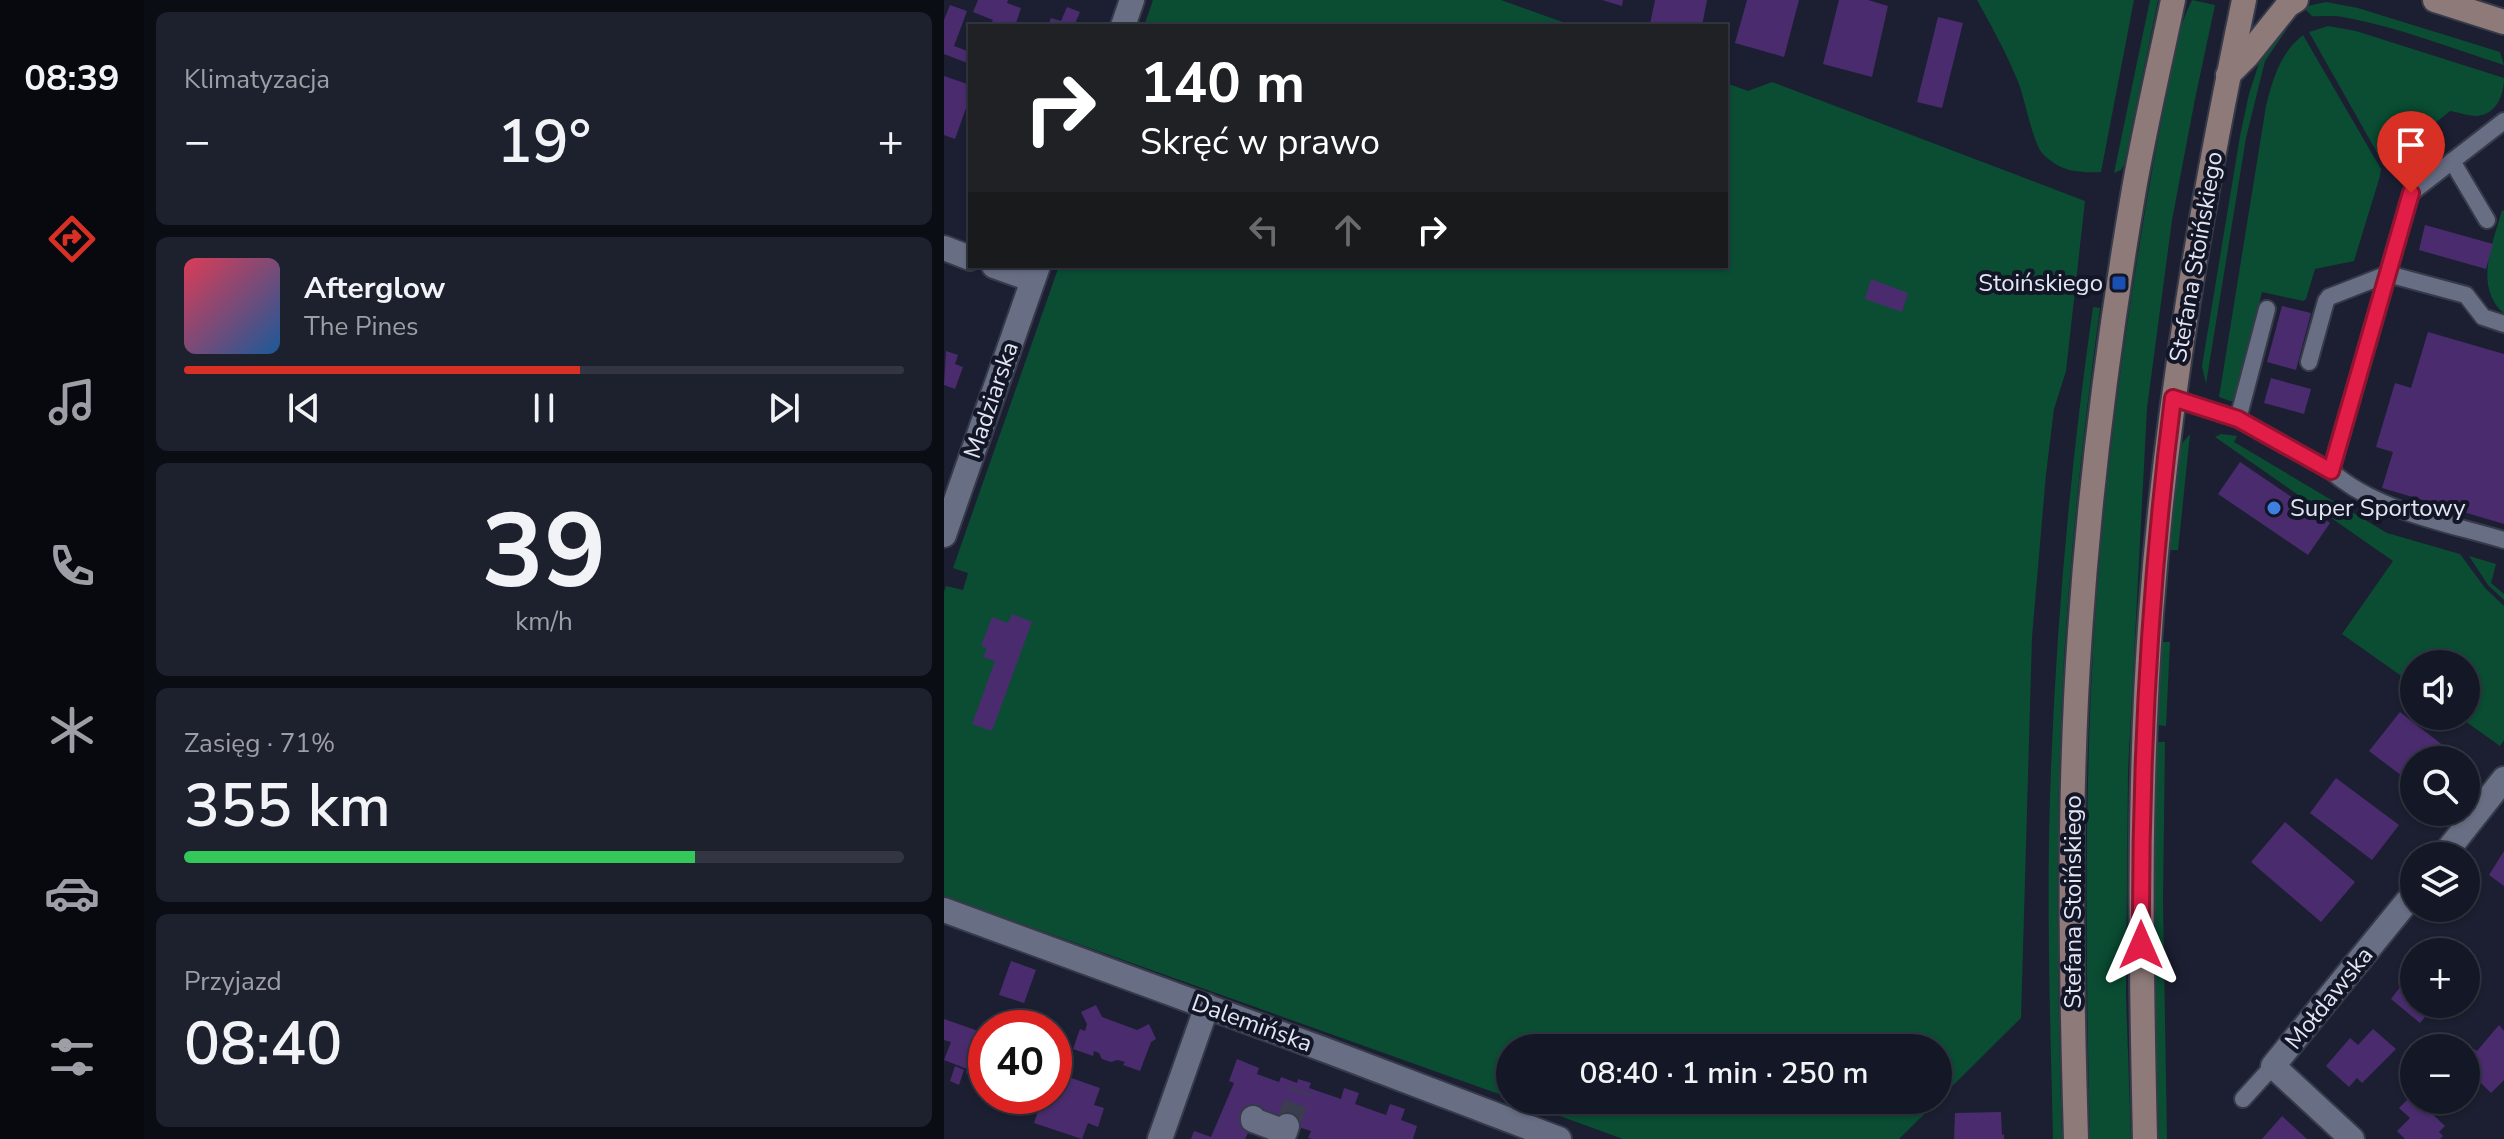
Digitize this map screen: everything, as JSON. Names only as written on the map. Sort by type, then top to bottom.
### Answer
[{"type":"street","points":[[1124,24],[1132,0]]},
{"type":"street","name":"Stefana Stoińskiego","points":[[2076,1139],[2072,1005],[2072,800],[2076,691],[2087,547],[2107,366],[2135,186],[2173,0]]},
{"type":"street","name":"Stefana Stoińskiego","points":[[2145,1139],[2141,981],[2142,773],[2153,590],[2186,305],[2244,0]]},
{"type":"street","points":[[2228,75],[2288,5],[2296,0]]},
{"type":"street","points":[[2435,0],[2504,22]]},
{"type":"street","points":[[944,248],[968,257]]},
{"type":"street","points":[[1006,268],[1036,273]]},
{"type":"street","name":"Madziarska","points":[[944,535],[1036,273]]},
{"type":"street","points":[[2454,842],[2504,779]]},
{"type":"street","name":"Dalemińska","points":[[944,910],[1553,1138]]},
{"type":"street","name":"Mołdawska","points":[[2273,1066],[2400,910]]},
{"type":"street","points":[[1160,1139],[1207,1006]]},
{"type":"street","points":[[2273,1066],[2352,1139]]},
{"type":"street","points":[[1253,1118],[1285,1132],[1287,1126]]},
{"type":"lane","points":[[2331,471],[2411,193],[2504,121]]},
{"type":"lane","points":[[2452,161],[2487,220]]},
{"type":"lane","points":[[2309,362],[2329,297],[2388,274],[2466,295],[2483,317],[2504,324]]},
{"type":"lane","points":[[2238,419],[2267,309]]},
{"type":"lane","points":[[2173,398],[2238,419],[2331,471],[2346,484],[2379,503],[2504,540]]},
{"type":"lane","points":[[2243,1099],[2273,1066]]},
{"type":"green space","points":[[1153,0],[1501,0],[1568,24],[1145,24]]},
{"type":"green space","points":[[1977,0],[2134,0],[2101,172],[2070,170],[2056,165],[2039,149],[2014,73]]},
{"type":"green space","points":[[2150,0],[2158,0],[2124,165],[2114,173]]},
{"type":"green space","points":[[2192,0],[2215,5],[2172,220],[2147,408],[2128,771],[2126,995],[2131,1139],[2090,1139],[2087,833],[2090,711],[2101,547],[2118,394],[2143,223],[2175,54]]},
{"type":"green space","points":[[2326,2],[2358,8],[2500,52],[2504,65],[2384,26],[2339,16],[2312,16],[2303,7]]},
{"type":"green space","points":[[2285,24],[2287,29],[2265,61],[2246,138],[2206,384],[2202,366],[2249,94],[2267,46]]},
{"type":"green space","points":[[2328,26],[2356,31],[2504,78],[2501,97],[2494,108],[2483,115],[2450,111],[2384,165],[2309,32]]},
{"type":"green space","points":[[2303,35],[2381,169],[2380,176],[2354,261],[2315,269],[2303,301],[2262,292],[2237,395],[2234,401],[2230,401],[2219,397],[2266,106],[2283,58]]},
{"type":"green space","points":[[1772,82],[2085,201],[2066,371],[2054,409],[2046,474],[2032,637],[2021,1018],[1952,1086],[1952,1034],[1496,1034],[1496,1093],[944,896],[944,592],[946,586],[963,590],[968,573],[953,568],[1058,268],[1728,268],[1728,84],[1748,91]]},
{"type":"green space","points":[[2502,210],[2504,314],[2489,291],[2487,278]]},
{"type":"green space","points":[[2093,307],[2100,308],[2070,571],[2064,659],[2058,899],[2062,1139],[2053,1139],[2049,907],[2054,710],[2072,479]]},
{"type":"green space","points":[[2190,434],[2178,550],[2170,550],[2180,446]]},
{"type":"green space","points":[[2221,434],[2237,436],[2234,442],[2387,533],[2460,554],[2485,588],[2504,606],[2504,740],[2500,746],[2478,730],[2480,650],[2400,650],[2400,675],[2342,634],[2393,561],[2215,437]]},
{"type":"green space","points":[[2469,556],[2496,564],[2491,583],[2504,594],[2504,600],[2488,585]]},
{"type":"green space","points":[[2162,642],[2170,642],[2166,726],[2158,725]]},
{"type":"green space","points":[[2157,742],[2165,742],[2163,901],[2167,1139],[2159,1139],[2156,1040],[2154,891]]},
{"type":"green space","points":[[1554,1114],[1924,1114],[1899,1139],[1623,1139]]},
{"type":"building","points":[[978,0],[1008,0],[1007,3],[1021,8],[1016,24],[991,24],[993,20],[973,12]]},
{"type":"building","points":[[1602,0],[1623,0],[1622,6]]},
{"type":"building","points":[[1655,0],[1707,0],[1702,24],[1650,24]]},
{"type":"building","points":[[1747,0],[1799,0],[1784,57],[1735,43]]},
{"type":"building","points":[[1839,0],[1868,0],[1888,6],[1872,77],[1823,64]]},
{"type":"building","points":[[950,5],[967,11],[954,46],[968,51],[968,63],[944,54],[944,20]]},
{"type":"building","points":[[1067,7],[1080,12],[1075,24],[1049,24],[1051,18],[1061,21]]},
{"type":"building","points":[[1938,17],[1963,23],[1942,108],[1917,102]]},
{"type":"building","points":[[944,76],[968,84],[968,103],[955,139],[944,135]]},
{"type":"building","points":[[2425,225],[2493,244],[2486,269],[2419,250]]},
{"type":"building","points":[[1871,279],[1908,293],[1902,312],[1865,299]]},
{"type":"building","points":[[2282,306],[2311,313],[2296,370],[2267,362]]},
{"type":"building","points":[[2428,332],[2504,354],[2504,524],[2382,488],[2393,452],[2376,447],[2395,383],[2411,388]]},
{"type":"building","points":[[946,351],[958,355],[955,364],[963,367],[955,389],[944,385]]},
{"type":"building","points":[[2271,378],[2311,389],[2304,414],[2264,403]]},
{"type":"building","name":"Super Sportowy","points":[[2240,462],[2330,523],[2308,555],[2218,494]]},
{"type":"building","points":[[1012,614],[1032,622],[992,731],[972,724],[995,661],[983,657],[987,648],[981,646],[992,617],[1008,623]]},
{"type":"building","points":[[2400,712],[2400,730],[2423,730],[2444,746],[2400,746],[2400,774],[2369,751]]},
{"type":"building","points":[[2336,778],[2399,825],[2372,860],[2310,813]]},
{"type":"building","points":[[2285,822],[2355,882],[2321,922],[2251,862]]},
{"type":"building","points":[[2504,851],[2504,886],[2489,875]]},
{"type":"building","points":[[1011,961],[1036,970],[1024,1003],[999,995]]},
{"type":"building","points":[[2400,987],[2400,1006],[2391,999]]},
{"type":"building","points":[[1096,1005],[1102,1017],[1137,1030],[1149,1024],[1156,1039],[1151,1042],[1140,1071],[1123,1065],[1125,1062],[1102,1059],[1094,1051],[1093,1056],[1073,1049],[1080,1029],[1085,1031],[1087,1024],[1081,1012]]},
{"type":"building","points":[[944,1019],[968,1027],[968,1074],[967,1069],[944,1060],[951,1042],[944,1040]]},
{"type":"building","points":[[2499,1025],[2504,1031],[2504,1080],[2491,1093],[2480,1082],[2480,1047]]},
{"type":"building","points":[[2373,1029],[2396,1049],[2362,1083],[2357,1078],[2349,1087],[2326,1066],[2350,1038],[2358,1045]]},
{"type":"building","points":[[1237,1059],[1259,1068],[1257,1074],[1279,1082],[1281,1077],[1297,1083],[1298,1079],[1311,1083],[1309,1088],[1341,1099],[1344,1088],[1359,1093],[1355,1104],[1386,1115],[1390,1104],[1405,1109],[1401,1120],[1417,1126],[1413,1139],[1312,1139],[1308,1138],[1311,1131],[1258,1115],[1251,1135],[1248,1133],[1245,1139],[1191,1139],[1194,1131],[1211,1137],[1234,1083],[1229,1081]]},
{"type":"building","points":[[955,1066],[964,1070],[959,1085],[950,1081]]},
{"type":"building","points":[[1072,1078],[1100,1088],[1094,1105],[1104,1108],[1098,1127],[1088,1123],[1082,1139],[1034,1123],[1037,1114],[1072,1114]]},
{"type":"building","points":[[2001,1112],[2004,1139],[1954,1139],[1955,1113]]},
{"type":"building","points":[[2406,1114],[2432,1114],[2445,1126],[2439,1132],[2443,1136],[2440,1139],[2405,1139],[2397,1131],[2410,1118]]},
{"type":"building","points":[[2282,1116],[2307,1139],[2262,1139]]},
{"type":"tunnel","points":[[1287,1126],[1300,1090]]},
{"type":"place","name":"Stoińskiego","points":[[2119,283]]},
{"type":"place","name":"Super Sportowy","points":[[2274,508]]},
{"type":"route","points":[[2141,945],[2142,773],[2147,678],[2155,563],[2173,398],[2238,419],[2331,471],[2411,193]]}]
